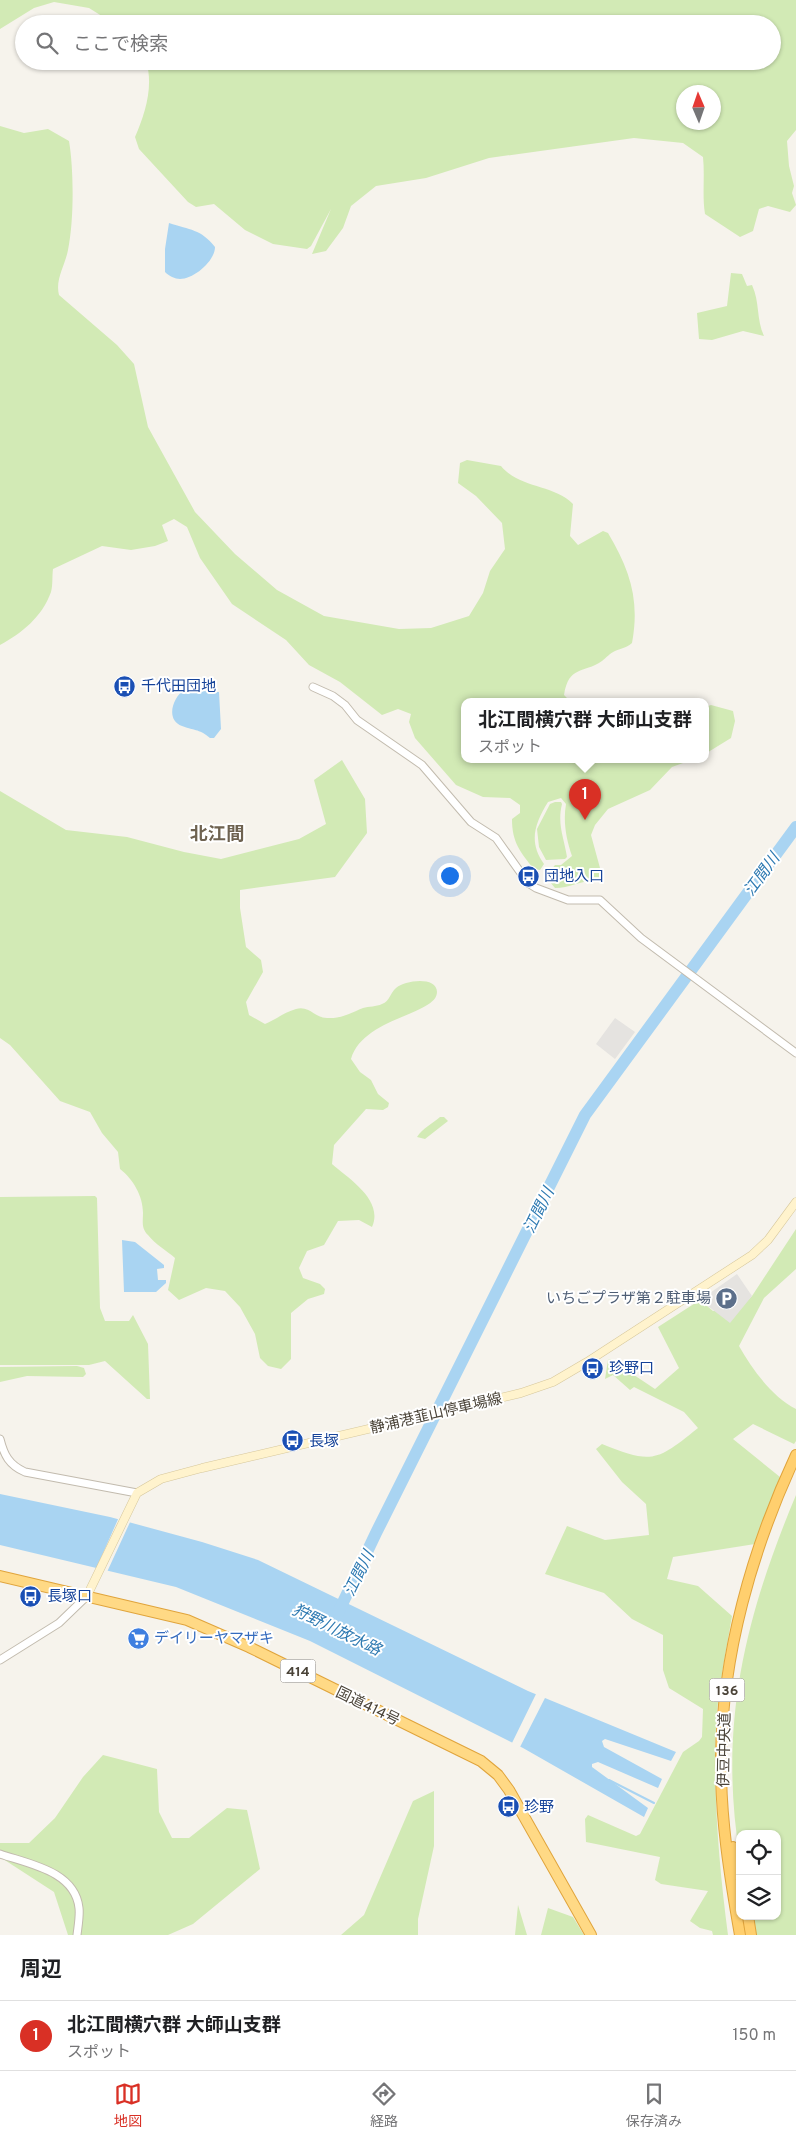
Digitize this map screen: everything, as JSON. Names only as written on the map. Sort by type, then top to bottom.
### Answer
[{"type":"highway","name":"伊豆中央道","points":[[742,1935],[721,1778],[722,1735],[737,1625],[772,1509],[796,1455]]},
{"type":"highway","name":"伊豆中央道","points":[[736,1884],[728,1837],[725,1778],[726,1735],[739,1636],[762,1552],[796,1465]]},
{"type":"highway","name":"国道414号","points":[[0,1576],[198,1624],[481,1760],[498,1775],[509,1790],[591,1935]]},
{"type":"highway","points":[[728,1837],[740,1875]]},
{"type":"highway","points":[[728,1837],[726,1856],[734,1935]]},
{"type":"highway","name":"伊豆中央道","points":[[741,1920],[742,1935]]},
{"type":"highway","points":[[749,1920],[751,1935]]},
{"type":"main road","name":"静浦港韮山停車場線","points":[[137,1493],[161,1479],[194,1470],[522,1393],[553,1382],[752,1255],[768,1240],[796,1202]]},
{"type":"main road","points":[[87,1596],[137,1493]]},
{"type":"street","points":[[314,687],[333,696],[358,720],[422,765],[472,822],[496,838],[528,882],[536,888],[568,900],[600,900],[641,938],[796,1053]]},
{"type":"street","points":[[0,1439],[8,1460],[15,1468],[25,1472],[137,1493]]},
{"type":"street","points":[[0,1660],[59,1623],[87,1596]]},
{"type":"street","points":[[0,1854],[44,1869],[70,1886],[76,1895],[80,1910],[77,1935]]},
{"type":"green space","points":[[0,0],[796,0],[796,130],[787,141],[789,166],[794,186],[792,193],[796,205],[790,212],[768,206],[759,209],[753,231],[740,237],[705,214],[703,157],[683,143],[634,138],[489,158],[426,178],[376,186],[351,206],[343,228],[326,251],[312,254],[331,209],[311,246],[307,249],[273,244],[245,230],[214,204],[196,207],[188,202],[139,149],[135,137],[145,109],[149,90],[148,70],[781,70],[781,15],[100,15],[89,8],[54,2],[34,8],[23,15],[15,15],[15,20],[0,29]]},
{"type":"green space","points":[[0,126],[24,133],[48,129],[69,141],[72,210],[67,256],[58,283],[59,295],[117,345],[134,364],[148,427],[195,512],[235,554],[277,590],[324,616],[399,629],[431,628],[469,616],[483,593],[490,571],[505,549],[502,523],[476,496],[458,483],[460,463],[467,460],[501,466],[517,479],[556,493],[573,504],[570,536],[578,545],[603,531],[608,533],[622,560],[634,599],[635,613],[632,643],[613,652],[595,665],[573,674],[566,685],[564,695],[567,698],[461,698],[461,763],[683,763],[672,767],[650,790],[608,809],[595,825],[591,835],[603,879],[555,888],[550,882],[551,870],[555,865],[561,865],[572,856],[566,830],[566,804],[561,798],[548,802],[540,817],[535,840],[539,856],[544,864],[540,870],[534,869],[521,852],[513,834],[512,819],[520,813],[520,805],[510,798],[483,797],[456,785],[415,738],[409,722],[411,714],[398,709],[382,715],[340,682],[309,665],[286,640],[232,604],[200,558],[187,527],[174,519],[162,525],[168,541],[155,546],[131,550],[102,546],[53,569],[51,592],[37,617],[23,630],[0,645]]},
{"type":"green space","points":[[731,273],[742,274],[747,286],[752,285],[764,336],[743,331],[712,340],[699,339],[697,313],[727,306]]},
{"type":"green space","points":[[709,706],[733,711],[735,721],[731,738],[709,752]]},
{"type":"green space","points":[[342,760],[365,799],[367,833],[335,877],[240,890],[240,908],[246,947],[261,960],[263,972],[246,1002],[249,1015],[265,1024],[288,1012],[301,1008],[319,1016],[337,1018],[363,1008],[382,1004],[387,1001],[396,988],[406,983],[426,982],[436,987],[437,992],[434,1000],[425,1006],[383,1025],[370,1034],[358,1045],[351,1059],[360,1072],[371,1080],[378,1094],[389,1103],[388,1107],[383,1110],[366,1109],[334,1145],[332,1164],[355,1183],[369,1199],[374,1217],[372,1227],[359,1220],[338,1221],[324,1245],[307,1251],[299,1268],[303,1278],[320,1284],[325,1289],[324,1294],[308,1299],[291,1313],[291,1359],[281,1369],[268,1366],[260,1358],[255,1334],[240,1307],[225,1291],[206,1288],[179,1300],[168,1290],[175,1258],[144,1230],[143,1207],[139,1194],[133,1183],[120,1169],[118,1152],[102,1133],[90,1112],[60,1101],[10,1045],[0,1038],[0,791],[66,830],[127,837],[184,852],[221,859],[299,839],[326,824],[314,780]]},
{"type":"green space","points":[[561,802],[562,804],[561,825],[567,857],[565,859],[546,860],[539,847],[537,829],[550,804]]},
{"type":"green space","points":[[440,1117],[444,1117],[448,1121],[425,1139],[417,1137],[419,1134]]},
{"type":"green space","points":[[95,1196],[97,1198],[100,1308],[105,1321],[129,1321],[133,1315],[148,1344],[150,1399],[147,1399],[105,1361],[89,1365],[0,1365],[0,1197]]},
{"type":"green space","points":[[796,1229],[796,1269],[764,1298],[739,1346],[763,1382],[787,1404],[796,1409],[796,1441],[794,1444],[753,1424],[733,1439],[780,1477],[755,1544],[673,1557],[667,1579],[698,1586],[732,1616],[718,1698],[715,1751],[718,1830],[728,1935],[713,1935],[712,1931],[700,1928],[690,1921],[708,1891],[661,1884],[655,1880],[660,1857],[586,1842],[585,1819],[588,1815],[636,1836],[640,1834],[683,1752],[702,1737],[703,1709],[669,1688],[663,1670],[663,1635],[632,1619],[604,1593],[545,1574],[567,1526],[605,1540],[649,1535],[646,1504],[622,1482],[596,1449],[602,1444],[632,1455],[653,1456],[672,1448],[698,1428],[684,1412],[634,1387],[630,1390],[613,1375],[605,1379],[608,1360],[610,1359],[655,1389],[679,1368],[658,1327],[700,1300],[713,1311],[741,1307],[752,1296]]},
{"type":"green space","points":[[77,1366],[84,1368],[86,1374],[83,1377],[27,1376],[0,1382],[0,1367]]},
{"type":"green space","points":[[796,1495],[796,1935],[754,1935],[751,1920],[781,1920],[781,1830],[737,1830],[732,1762],[741,1672],[750,1628],[778,1540]]},
{"type":"green space","points":[[103,1755],[157,1769],[159,1812],[172,1838],[189,1838],[227,1808],[247,1810],[260,1869],[193,1924],[168,1935],[68,1935],[54,1892],[0,1857],[0,1843],[29,1843],[55,1818],[83,1777]]},
{"type":"green space","points":[[434,1791],[434,1846],[418,1919],[418,1935],[341,1935],[364,1915],[413,1801]]},
{"type":"green space","points":[[518,1905],[527,1935],[515,1935]]},
{"type":"green space","points":[[548,1908],[573,1917],[584,1935],[541,1935]]},
{"type":"shaded area","points":[[615,1018],[635,1032],[615,1059],[596,1044]]},
{"type":"shaded area","name":"いちごプラザ第２駐車場","points":[[737,1274],[752,1296],[730,1323],[700,1300]]},
{"type":"water","points":[[169,223],[200,233],[215,247],[212,258],[208,263],[197,273],[186,278],[176,278],[165,272],[165,249]]},
{"type":"water","points":[[184,690],[219,692],[221,729],[214,738],[182,726],[174,719],[172,708],[180,693]]},
{"type":"water","points":[[122,1240],[135,1242],[164,1265],[164,1268],[157,1269],[158,1280],[166,1280],[166,1283],[156,1292],[124,1292]]},
{"type":"water","name":"狩野川放水路","points":[[0,1494],[110,1517],[202,1542],[258,1560],[528,1691],[676,1752],[671,1761],[605,1739],[602,1741],[604,1747],[662,1779],[658,1788],[598,1762],[592,1764],[592,1767],[648,1808],[644,1817],[523,1748],[310,1641],[176,1587],[0,1545]]},
{"type":"pier","points":[[119,1517],[131,1520],[107,1572],[96,1569]]},
{"type":"pier","points":[[537,1692],[546,1696],[519,1749],[511,1745]]},
{"type":"waterway","name":"江間川","points":[[337,1615],[585,1115],[796,827]]},
{"type":"waterway","points":[[609,1780],[654,1803]]},
{"type":"place","name":"千代田団地","points":[[125,686]]},
{"type":"place","name":"北江間横穴群 大師山支群","points":[[585,820]]},
{"type":"place","name":"団地入口","points":[[528,876]]},
{"type":"place","name":"いちごプラザ第２駐車場","points":[[727,1298]]},
{"type":"place","name":"珍野口","points":[[593,1368]]},
{"type":"place","name":"長塚","points":[[293,1441]]},
{"type":"place","name":"長塚口","points":[[31,1596]]},
{"type":"place","name":"デイリーヤマザキ","points":[[138,1638]]},
{"type":"place","name":"珍野","points":[[508,1807]]},
{"type":"district","name":"北江間","points":[[217,834]]}]
